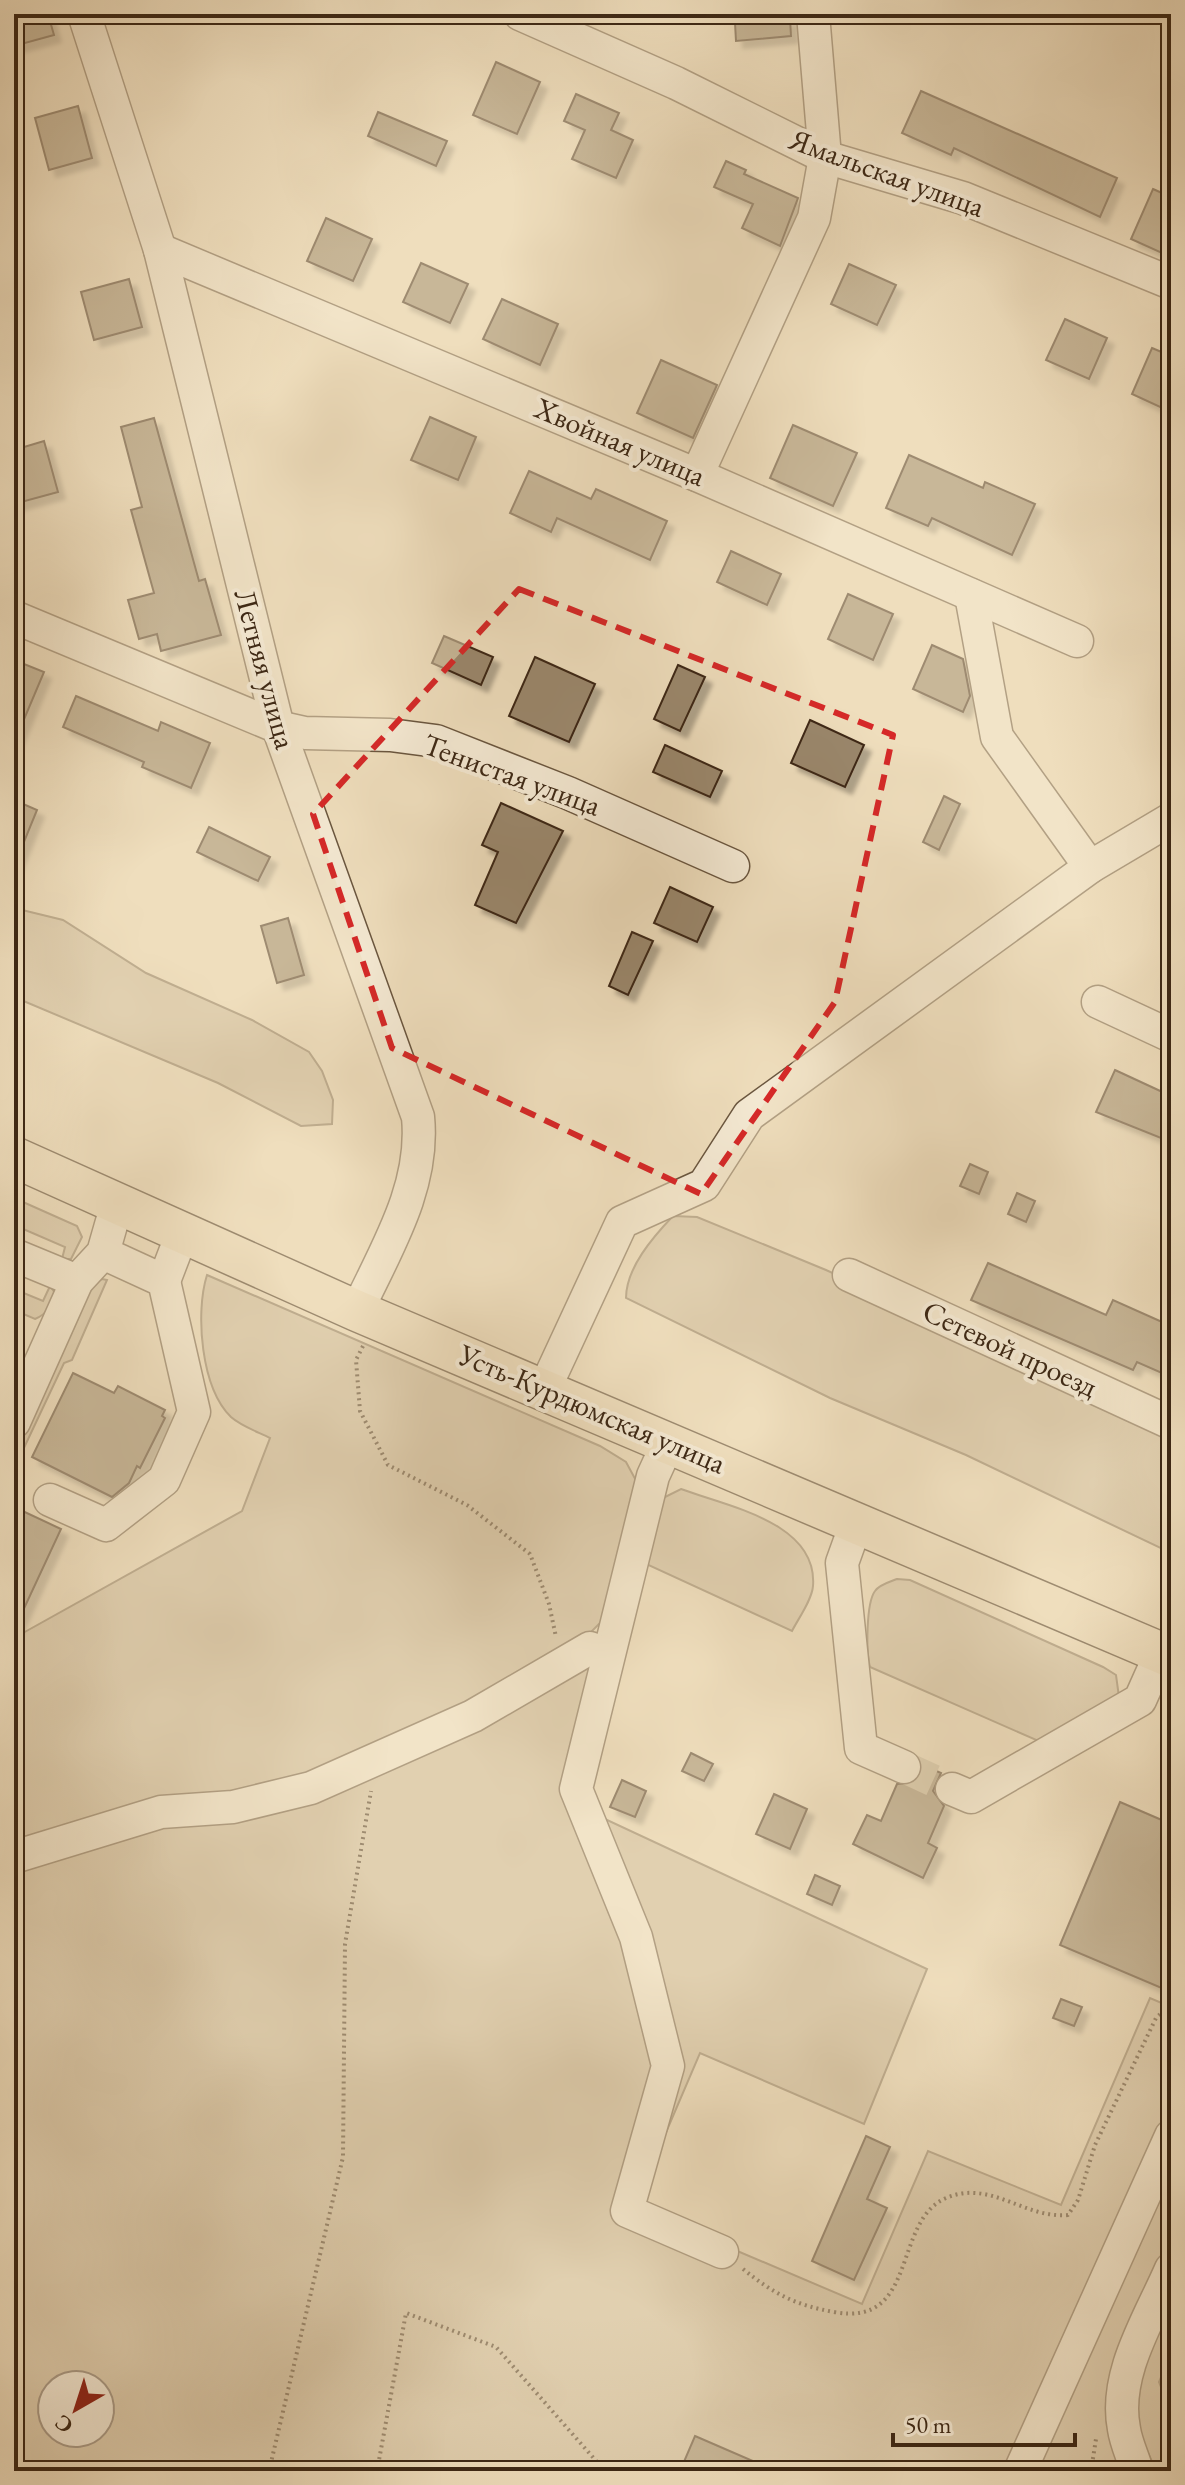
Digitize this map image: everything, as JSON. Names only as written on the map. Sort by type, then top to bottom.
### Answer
[{"type":"main road","name":"Усть-Курдюмская улица","points":[[14,1157],[367,1315],[1166,1655]]},
{"type":"street","name":"Летняя улица","points":[[84,14],[160,250],[278,727],[418,1117],[418,1168],[367,1315]]},
{"type":"street","name":"Ямальская улица","points":[[520,14],[825,157],[963,198],[1171,283]]},
{"type":"street","points":[[587,14],[592,46]]},
{"type":"street","points":[[697,475],[814,218],[825,157],[813,14]]},
{"type":"street","name":"Хвойная улица","points":[[160,250],[697,475],[1077,641]]},
{"type":"street","points":[[971,595],[997,737],[1090,867]]},
{"type":"street","name":"Тенистая улица","points":[[14,617],[278,727],[305,733],[390,735],[436,741],[568,793],[733,866]]},
{"type":"street","points":[[544,1390],[622,1222],[704,1185],[749,1115],[1090,867],[1171,819]]},
{"type":"street","points":[[1098,1002],[1171,1036]]},
{"type":"street","points":[[14,1422],[77,1281],[103,1253],[117,1204]]},
{"type":"street","points":[[50,1500],[106,1525],[164,1480],[194,1412],[164,1281],[182,1234]]},
{"type":"street","points":[[103,1253],[164,1281]]},
{"type":"street","points":[[14,1255],[77,1281]]},
{"type":"street","name":"Сетевой проезд","points":[[849,1275],[1171,1423]]},
{"type":"street","points":[[669,1441],[653,1476],[576,1789],[636,1937],[668,2066],[627,2211],[722,2252]]},
{"type":"street","points":[[857,1521],[842,1563],[861,1748],[904,1767]]},
{"type":"street","points":[[14,1857],[161,1812],[233,1807],[311,1788],[473,1716],[590,1648],[607,1654]]},
{"type":"street","points":[[952,1789],[971,1797],[1140,1700],[1166,1655]]},
{"type":"street","points":[[1020,2471],[1171,2136]]},
{"type":"street","points":[[1137,2471],[1123,2428],[1127,2370],[1167,2287]]},
{"type":"path","points":[[367,1315],[356,1360],[360,1411],[388,1465],[467,1505],[530,1554],[549,1604],[561,1665]]},
{"type":"path","points":[[269,2471],[343,2157],[345,1944],[376,1761]]},
{"type":"path","points":[[722,2252],[798,2306],[850,2315],[877,2307],[893,2291],[924,2217],[942,2200],[968,2191],[1015,2202],[1046,2217],[1068,2215],[1078,2200],[1095,2145],[1156,2018],[1171,2004]]},
{"type":"path","points":[[377,2471],[406,2313],[496,2347],[605,2471]]},
{"type":"highlighted area","points":[[519,589],[893,735],[835,1002],[701,1194],[392,1048],[313,814]]},
{"type":"shaded area","points":[[14,908],[63,920],[146,973],[252,1020],[309,1052],[322,1071],[333,1100],[332,1124],[301,1126],[218,1083],[14,997]]},
{"type":"shaded area","points":[[14,1198],[77,1226],[82,1237],[71,1259],[62,1259],[65,1247],[14,1225]]},
{"type":"shaded area","points":[[673,1216],[697,1217],[826,1270],[1171,1425],[1171,1553],[966,1455],[830,1398],[626,1298],[636,1264],[649,1243]]},
{"type":"shaded area","points":[[207,1275],[600,1446],[626,1462],[639,1486],[601,1622],[579,1644],[469,1705],[305,1776],[14,1850],[14,1638],[242,1511],[270,1438],[231,1417],[213,1388],[201,1329]]},
{"type":"shaded area","points":[[102,1279],[107,1280],[72,1360],[64,1363],[14,1469],[14,1447],[77,1300],[91,1285]]},
{"type":"shaded area","points":[[50,1286],[55,1293],[51,1306],[43,1315],[35,1319],[14,1310],[14,1289],[43,1301]]},
{"type":"shaded area","points":[[681,1489],[766,1520],[801,1546],[811,1564],[813,1586],[792,1631],[644,1563],[657,1501]]},
{"type":"shaded area","points":[[897,1579],[910,1580],[1103,1667],[1116,1675],[1119,1697],[1043,1743],[870,1667],[868,1628],[872,1597],[880,1587]]},
{"type":"shaded area","points":[[582,1664],[593,1666],[584,1781],[592,1813],[927,1969],[864,2124],[700,2053],[634,2207],[862,2304],[928,2151],[1061,2205],[1150,1998],[1171,2007],[1171,2248],[1119,2370],[1127,2471],[14,2471],[14,1868],[163,1824],[236,1814]]},
{"type":"shaded area","points":[[1171,2305],[1171,2354],[1159,2382],[1171,2412],[1171,2471],[1156,2471],[1139,2430],[1137,2393],[1145,2363]]},
{"type":"building","points":[[14,14],[48,14],[54,35],[14,46]]},
{"type":"building","points":[[790,18],[791,36],[736,41],[735,23]]},
{"type":"building","points":[[496,62],[540,82],[517,134],[473,115]]},
{"type":"building","points":[[921,91],[1117,178],[1100,217],[954,148],[951,155],[902,133]]},
{"type":"building","points":[[576,94],[619,113],[611,130],[633,140],[616,178],[572,159],[585,130],[564,121]]},
{"type":"building","points":[[78,106],[92,158],[49,170],[35,118]]},
{"type":"building","points":[[378,112],[447,141],[436,166],[368,136]]},
{"type":"building","points":[[726,161],[746,170],[744,174],[798,198],[780,246],[742,228],[753,204],[714,187]]},
{"type":"building","points":[[1153,189],[1171,197],[1171,257],[1131,239]]},
{"type":"building","points":[[326,218],[372,239],[353,281],[307,261]]},
{"type":"building","points":[[421,263],[468,284],[450,323],[403,302]]},
{"type":"building","points":[[849,264],[896,285],[877,325],[831,304]]},
{"type":"building","points":[[129,279],[142,327],[94,340],[81,292]]},
{"type":"building","points":[[502,299],[558,324],[540,365],[483,339]]},
{"type":"building","points":[[1065,319],[1107,338],[1089,379],[1046,360]]},
{"type":"building","points":[[1152,348],[1171,356],[1171,412],[1132,394]]},
{"type":"building","points":[[661,360],[717,385],[693,438],[637,413]]},
{"type":"building","points":[[430,417],[476,437],[458,480],[411,460]]},
{"type":"building","points":[[154,418],[199,581],[205,579],[221,635],[161,651],[157,634],[139,639],[128,600],[154,593],[131,510],[142,507],[121,427]]},
{"type":"building","points":[[793,425],[857,453],[833,506],[770,478]]},
{"type":"building","points":[[44,441],[58,492],[14,504],[14,450]]},
{"type":"building","points":[[909,455],[983,488],[985,482],[1035,504],[1012,555],[932,518],[928,526],[886,508]]},
{"type":"building","points":[[529,471],[591,499],[596,489],[667,521],[650,560],[557,518],[551,532],[510,513]]},
{"type":"building","points":[[731,551],[781,574],[767,605],[717,582]]},
{"type":"building","points":[[848,594],[893,614],[873,660],[828,639]]},
{"type":"building","points":[[444,636],[493,657],[481,685],[432,663]]},
{"type":"building","points":[[932,645],[963,659],[970,696],[963,712],[913,689]]},
{"type":"building","points":[[535,657],[595,684],[569,742],[509,716]]},
{"type":"building","points":[[14,660],[44,672],[14,743]]},
{"type":"building","points":[[678,665],[705,677],[680,731],[654,719]]},
{"type":"building","points":[[76,696],[158,731],[161,722],[210,743],[191,788],[142,767],[144,762],[63,727]]},
{"type":"building","points":[[810,720],[864,745],[845,787],[791,763]]},
{"type":"building","points":[[665,745],[722,771],[710,797],[653,772]]},
{"type":"building","points":[[944,796],[960,804],[939,850],[923,842]]},
{"type":"building","points":[[14,800],[37,810],[15,864],[14,864]]},
{"type":"building","points":[[501,803],[563,831],[516,923],[475,905],[498,852],[482,845]]},
{"type":"building","points":[[209,827],[270,857],[258,881],[197,852]]},
{"type":"building","points":[[670,887],[713,907],[697,942],[654,923]]},
{"type":"building","points":[[288,918],[304,975],[277,983],[261,926]]},
{"type":"building","points":[[632,932],[653,941],[628,995],[609,986]]},
{"type":"building","points":[[1115,1070],[1171,1096],[1171,1142],[1096,1112]]},
{"type":"building","points":[[970,1164],[988,1172],[979,1194],[960,1186]]},
{"type":"building","points":[[1017,1193],[1035,1201],[1026,1222],[1008,1214]]},
{"type":"building","points":[[988,1263],[1106,1315],[1113,1300],[1171,1326],[1171,1377],[1137,1362],[1133,1370],[971,1300]]},
{"type":"building","points":[[73,1373],[114,1393],[118,1386],[165,1410],[162,1416],[165,1418],[140,1468],[137,1466],[129,1483],[112,1497],[32,1457]]},
{"type":"building","points":[[14,1507],[61,1529],[14,1630]]},
{"type":"building","points":[[691,1753],[713,1764],[704,1781],[682,1771]]},
{"type":"building","points":[[923,1765],[941,1773],[933,1791],[944,1806],[928,1843],[937,1848],[923,1878],[853,1844],[867,1815],[881,1821],[897,1784],[916,1782]]},
{"type":"building","points":[[622,1780],[646,1791],[635,1817],[610,1807]]},
{"type":"building","points":[[774,1794],[807,1809],[790,1849],[756,1834]]},
{"type":"building","points":[[1120,1802],[1171,1824],[1171,1992],[1060,1945]]},
{"type":"building","points":[[815,1875],[840,1886],[832,1905],[807,1894]]},
{"type":"building","points":[[1061,1999],[1082,2007],[1074,2026],[1053,2018]]},
{"type":"building","points":[[866,2136],[890,2147],[867,2199],[887,2208],[854,2280],[812,2261]]},
{"type":"building","points":[[695,2436],[776,2471],[680,2471]]},
{"type":"tunnel","points":[[904,1767],[952,1789]]}]
